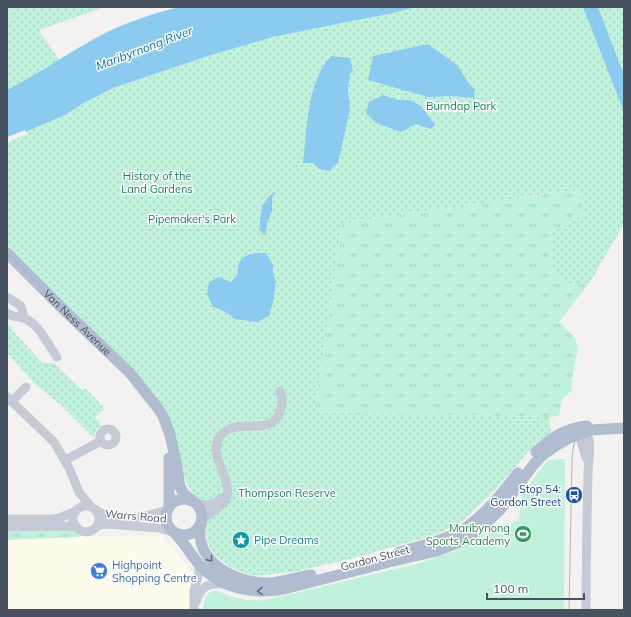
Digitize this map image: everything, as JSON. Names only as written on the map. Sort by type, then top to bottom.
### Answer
[{"type":"main road","name":"Van Ness Avenue","points":[[7,252],[62,309],[130,373],[160,411],[167,426],[173,447],[182,491],[194,502]]},
{"type":"main road","name":"Van Ness Avenue","points":[[147,394],[162,423],[168,444],[170,474],[168,509]]},
{"type":"main road","name":"Gordon Street","points":[[202,521],[200,533],[201,544],[207,556],[217,567],[244,580],[270,583],[327,571],[431,543],[447,537],[463,529],[486,510],[546,442],[564,432],[619,428]]},
{"type":"main road","name":"Gordon Street","points":[[174,533],[186,544],[199,564],[216,578],[237,588],[254,592],[273,591],[437,551],[460,542],[489,521],[500,510],[523,478],[544,454],[582,430]]},
{"type":"main road","points":[[184,499],[194,502],[200,509],[202,521],[199,528],[190,534],[180,535],[174,533],[167,524],[166,515],[168,509],[175,501],[184,499]]},
{"type":"main road","points":[[486,510],[500,510]]},
{"type":"street","points":[[7,297],[18,308],[21,318]]},
{"type":"street","points":[[7,313],[11,316],[21,318],[35,326],[57,357]]},
{"type":"street","points":[[7,527],[64,526],[77,527],[80,530],[86,531],[93,530],[98,525],[99,516],[79,492],[65,460],[54,442],[9,399],[26,387]]},
{"type":"street","points":[[202,521],[207,514],[219,508],[225,501],[228,492],[217,455],[217,442],[220,437],[226,431],[236,426],[262,426],[273,423],[282,407],[282,397],[280,391]]},
{"type":"street","points":[[582,430],[588,470],[586,610]]},
{"type":"street","points":[[65,460],[101,441]]},
{"type":"street","points":[[65,460],[73,482],[77,510],[74,519],[77,527]]},
{"type":"street","points":[[194,502],[210,505],[218,502],[226,490],[225,480]]},
{"type":"street","points":[[7,519],[52,519],[63,517],[84,506],[93,508]]},
{"type":"street","name":"Warrs Road","points":[[93,508],[108,516],[127,519],[149,516],[168,509]]},
{"type":"street","name":"Warrs Road","points":[[98,525],[108,524],[159,528],[174,533]]},
{"type":"street","points":[[194,609],[194,590],[199,573],[199,564]]},
{"type":"street","points":[[194,609],[198,596],[203,588],[212,584],[227,584]]},
{"type":"shaded area","name":"Highpoint Shopping Centre","points":[[7,536],[162,536],[186,564],[191,573],[190,610],[7,610]]},
{"type":"green space","points":[[7,7],[105,7],[39,30],[59,60],[24,82],[7,90]]},
{"type":"green space","points":[[7,7],[15,7],[10,22],[7,25]]},
{"type":"green space","points":[[416,7],[624,7],[624,224],[590,282],[565,285],[551,267],[553,232],[584,215],[580,189],[342,223],[315,412],[549,417],[551,433],[537,442],[494,491],[463,521],[435,535],[354,558],[294,572],[252,576],[232,568],[214,555],[207,542],[205,508],[193,495],[184,477],[172,427],[157,397],[111,348],[42,283],[7,246],[7,140],[65,115],[82,104],[113,88],[208,56],[273,37],[389,14]]},
{"type":"green space","points":[[581,189],[584,215],[553,232],[551,267],[565,285],[590,282],[559,322],[575,338],[578,349],[571,391],[562,399],[559,416],[315,412],[342,223]]},
{"type":"green space","points":[[7,322],[42,363],[54,363],[82,390],[85,388],[105,409],[95,417],[101,426],[96,430],[94,438],[61,405],[34,383],[7,353]]},
{"type":"green space","name":"Maribynong Sports Academy","points":[[565,459],[564,610],[203,610],[205,597],[211,591],[220,592],[241,599],[266,600],[416,564],[452,552],[463,547],[489,529],[510,525],[519,518],[522,494],[548,460]]},
{"type":"green space","points":[[7,530],[75,530],[80,537],[7,540]]},
{"type":"water","name":"Maribyrnong River","points":[[179,7],[416,7],[389,14],[273,37],[208,56],[113,88],[82,104],[65,115],[7,140],[7,90],[109,31],[143,17]]},
{"type":"water","points":[[583,7],[598,7],[624,75],[624,112]]},
{"type":"water","points":[[428,44],[457,65],[470,85],[475,89],[474,98],[452,96],[428,97],[368,80],[373,56]]},
{"type":"water","points":[[331,56],[350,58],[353,71],[350,74],[348,90],[350,110],[338,163],[329,171],[319,169],[313,163],[303,163],[307,121],[313,92],[323,66]]},
{"type":"water","points":[[383,95],[397,100],[410,100],[421,106],[435,125],[431,129],[416,124],[401,132],[376,123],[366,113],[369,102]]},
{"type":"water","points":[[274,192],[276,193],[272,198],[272,211],[267,224],[266,233],[264,235],[259,229],[261,212],[266,200]]},
{"type":"water","points":[[266,253],[273,265],[273,274],[276,282],[269,316],[257,322],[234,319],[224,311],[213,307],[207,294],[209,282],[219,277],[231,282],[238,274],[238,266],[241,259],[247,255]]},
{"type":"pier","points":[[25,130],[27,134],[8,142],[7,137]]},
{"type":"tram line","points":[[569,610],[573,448],[580,432],[586,428],[593,426],[624,426]]},
{"type":"place","name":"Stop 54: Gordon Street","points":[[574,495]]},
{"type":"place","name":"Maribynong Sports Academy","points":[[523,534]]},
{"type":"place","name":"Pipe Dreams","points":[[241,540]]},
{"type":"place","name":"Highpoint Shopping Centre","points":[[99,571]]},
{"type":"park label","name":"Burndap Park","points":[[461,106]]},
{"type":"park label","name":"History of the Land Gardens","points":[[157,182]]},
{"type":"park label","name":"Pipemaker's Park","points":[[192,219]]},
{"type":"park label","name":"Thompson Reserve","points":[[287,493]]}]
